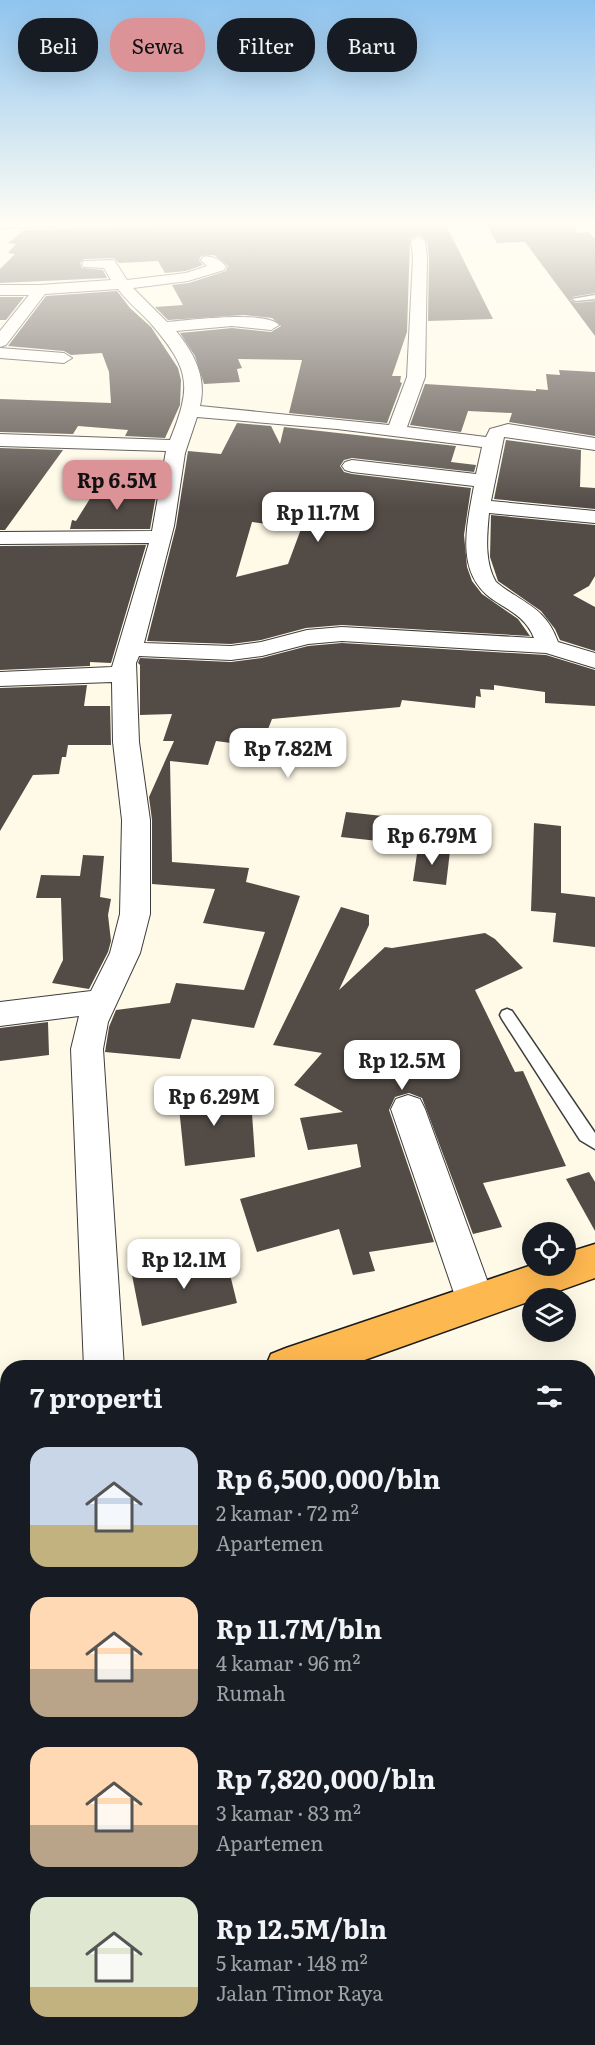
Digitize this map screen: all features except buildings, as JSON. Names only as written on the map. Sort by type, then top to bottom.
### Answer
[{"type":"highway","points":[[309,1360],[595,1261]]},
{"type":"street","points":[[0,342],[20,316]]},
{"type":"street","points":[[104,1360],[87,1049],[92,1022],[125,953],[135,914],[136,820],[126,742],[127,662],[160,537],[171,486],[172,466],[192,411],[193,374],[182,350],[153,316]]},
{"type":"street","points":[[396,432],[416,377],[418,316]]},
{"type":"street","points":[[162,327],[232,321],[271,325]]},
{"type":"street","points":[[0,353],[64,358]]},
{"type":"street","points":[[506,409],[484,481],[476,560],[479,573],[488,585],[534,618],[540,625],[548,646]]},
{"type":"street","points":[[192,411],[266,416],[396,432],[496,437],[516,431],[595,444]]},
{"type":"street","points":[[0,440],[178,446]]},
{"type":"street","points":[[352,466],[484,481]]},
{"type":"street","points":[[481,506],[595,517]]},
{"type":"street","points":[[0,538],[160,537]]},
{"type":"street","points":[[0,679],[127,662],[262,649],[326,634],[548,646],[595,661]]},
{"type":"street","points":[[0,1014],[100,1002]]},
{"type":"street","points":[[408,1109],[476,1302]]},
{"type":"lane","points":[[507,1015],[586,1135],[595,1142]]}]
